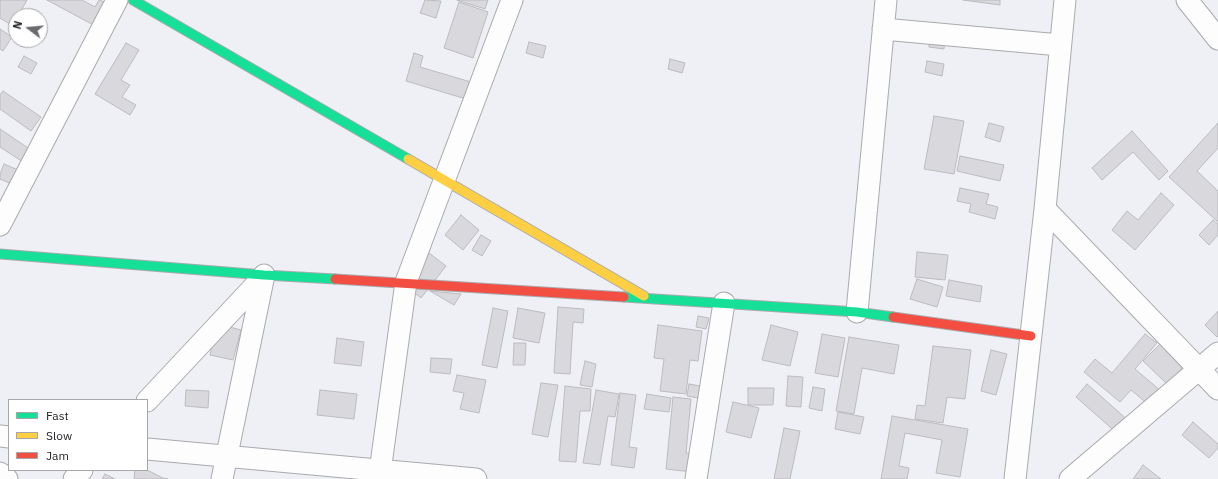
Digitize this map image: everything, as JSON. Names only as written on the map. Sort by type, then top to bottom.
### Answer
[{"type":"street","points":[[0,224],[117,0]]},
{"type":"street","points":[[133,0],[648,298]]},
{"type":"street","points":[[380,475],[406,282],[512,0]]},
{"type":"street","points":[[857,312],[886,0]]},
{"type":"street","points":[[1016,479],[1045,208],[1065,0]]},
{"type":"street","points":[[1187,0],[1218,39]]},
{"type":"street","points":[[884,29],[1060,45]]},
{"type":"street","points":[[1045,208],[1218,389]]},
{"type":"street","points":[[0,254],[264,275],[406,282],[857,312],[1031,336]]},
{"type":"street","points":[[148,400],[264,275]]},
{"type":"street","points":[[222,479],[264,275]]},
{"type":"street","points":[[696,479],[724,303]]},
{"type":"street","points":[[1070,479],[1218,353]]},
{"type":"street","points":[[148,449],[227,456],[380,475],[476,479]]},
{"type":"street","points":[[74,479],[81,471]]},
{"type":"street","points":[[0,473],[7,479]]},
{"type":"building","points":[[0,0],[27,0],[22,8],[8,8],[8,23],[0,18]]},
{"type":"building","points":[[47,0],[82,0],[95,7],[100,0],[113,7],[101,29]]},
{"type":"building","points":[[425,0],[441,1],[436,18],[420,13]]},
{"type":"building","points":[[457,0],[488,0],[485,9]]},
{"type":"building","points":[[963,0],[1000,0],[1000,5]]},
{"type":"building","points":[[459,2],[488,12],[473,58],[444,48]]},
{"type":"building","points":[[0,29],[8,34],[8,43],[3,51],[0,49]]},
{"type":"building","points":[[930,35],[945,36],[944,49],[929,47]]},
{"type":"building","points":[[529,42],[546,46],[543,58],[526,53]]},
{"type":"building","points":[[126,43],[139,50],[121,80],[130,85],[122,97],[136,105],[130,115],[95,94]]},
{"type":"building","points":[[414,53],[423,56],[420,67],[471,82],[466,99],[406,81]]},
{"type":"building","points":[[24,56],[37,63],[31,74],[18,67]]},
{"type":"building","points":[[670,59],[685,63],[682,73],[668,69]]},
{"type":"building","points":[[927,61],[944,64],[942,76],[925,72]]},
{"type":"building","points":[[3,91],[41,117],[31,131],[0,109],[0,95]]},
{"type":"building","points":[[934,116],[964,121],[954,174],[924,169]]},
{"type":"building","points":[[989,123],[1004,127],[1000,142],[985,137]]},
{"type":"building","points":[[1218,123],[1218,148],[1197,171],[1218,191],[1218,222],[1169,177]]},
{"type":"building","points":[[0,129],[31,150],[23,162],[0,147]]},
{"type":"building","points":[[1132,131],[1168,171],[1159,180],[1133,152],[1102,180],[1092,168]]},
{"type":"building","points":[[960,156],[1004,165],[1000,181],[957,171]]},
{"type":"building","points":[[4,164],[18,170],[12,184],[0,179],[0,174]]},
{"type":"building","points":[[960,188],[989,194],[986,204],[998,207],[995,219],[969,212],[971,204],[957,201]]},
{"type":"building","points":[[1161,193],[1174,205],[1135,250],[1112,230],[1127,211],[1138,220]]},
{"type":"building","points":[[461,215],[479,230],[463,250],[445,235]]},
{"type":"building","points":[[1213,220],[1218,224],[1218,235],[1209,245],[1199,235]]},
{"type":"building","points":[[481,235],[491,241],[482,256],[472,250]]},
{"type":"building","points":[[917,252],[948,255],[945,280],[915,277]]},
{"type":"building","points":[[429,253],[446,266],[421,298],[404,285]]},
{"type":"building","points":[[917,279],[943,287],[937,307],[910,299]]},
{"type":"building","points":[[949,280],[982,286],[980,302],[946,296]]},
{"type":"building","points":[[430,291],[461,294],[454,305]]},
{"type":"building","points":[[558,307],[584,309],[583,323],[573,322],[570,374],[554,373]]},
{"type":"building","points":[[493,308],[508,311],[497,368],[482,365]]},
{"type":"building","points":[[518,308],[545,313],[539,343],[513,338]]},
{"type":"building","points":[[1218,311],[1218,336],[1217,337],[1205,325]]},
{"type":"building","points":[[698,316],[709,318],[706,329],[696,327]]},
{"type":"building","points":[[218,324],[241,330],[233,360],[210,355]]},
{"type":"building","points":[[658,325],[702,331],[698,361],[690,360],[686,394],[660,391],[664,359],[654,358]]},
{"type":"building","points":[[771,325],[798,332],[790,366],[762,360]]},
{"type":"building","points":[[822,334],[845,338],[838,377],[815,373]]},
{"type":"building","points":[[1145,334],[1157,343],[1135,369],[1161,391],[1149,405],[1131,390],[1120,402],[1084,372],[1095,359],[1112,373]]},
{"type":"building","points":[[849,337],[899,345],[894,374],[862,368],[854,414],[836,411]]},
{"type":"building","points":[[337,338],[364,342],[361,366],[334,363]]},
{"type":"building","points":[[514,343],[526,343],[525,365],[513,365]]},
{"type":"building","points":[[1160,344],[1184,366],[1167,384],[1143,361]]},
{"type":"building","points":[[933,346],[971,350],[965,399],[947,397],[943,423],[915,419],[917,405],[925,406]]},
{"type":"building","points":[[991,350],[1007,354],[996,395],[981,391]]},
{"type":"building","points":[[431,358],[452,359],[450,374],[430,372]]},
{"type":"building","points":[[585,361],[596,364],[592,387],[580,385]]},
{"type":"building","points":[[457,375],[486,380],[479,413],[460,409],[464,393],[453,391]]},
{"type":"building","points":[[788,376],[803,377],[801,407],[786,406]]},
{"type":"building","points":[[541,383],[558,385],[548,437],[532,434]]},
{"type":"building","points":[[689,384],[700,386],[698,398],[687,396]]},
{"type":"building","points":[[1087,384],[1130,422],[1119,435],[1076,397]]},
{"type":"building","points":[[565,386],[591,389],[590,411],[580,411],[576,462],[559,461]]},
{"type":"building","points":[[813,387],[825,389],[822,411],[809,408]]},
{"type":"building","points":[[748,388],[774,388],[773,405],[748,405]]},
{"type":"building","points":[[186,390],[209,391],[208,408],[185,406]]},
{"type":"building","points":[[320,390],[357,394],[354,419],[317,415]]},
{"type":"building","points":[[596,390],[619,394],[615,417],[608,416],[600,465],[583,463]]},
{"type":"building","points":[[620,393],[636,395],[629,447],[637,448],[634,468],[611,465]]},
{"type":"building","points":[[647,394],[671,398],[669,412],[644,409]]},
{"type":"building","points":[[673,397],[691,399],[686,453],[694,454],[692,472],[666,469]]},
{"type":"building","points":[[733,402],[759,408],[751,438],[726,432]]},
{"type":"building","points":[[838,412],[864,417],[860,434],[835,429]]},
{"type":"building","points":[[892,416],[968,429],[960,477],[936,473],[942,440],[905,433],[899,466],[909,468],[907,479],[881,479]]},
{"type":"building","points":[[1193,422],[1218,444],[1218,448],[1209,458],[1182,435]]},
{"type":"building","points":[[784,428],[800,431],[790,479],[774,479]]},
{"type":"building","points":[[1143,465],[1161,479],[1133,479]]},
{"type":"building","points":[[148,470],[168,479],[134,479],[135,471]]},
{"type":"building","points":[[105,474],[115,479],[102,479]]},
{"type":"traffic: fast","points":[[133,0],[408,159]]},
{"type":"traffic: fast","points":[[0,254],[264,275],[335,279]]},
{"type":"traffic: fast","points":[[624,297],[857,312],[893,317]]},
{"type":"traffic: slow","points":[[408,159],[644,296]]},
{"type":"traffic: jam","points":[[335,279],[624,297]]},
{"type":"traffic: jam","points":[[893,317],[1031,336]]}]
